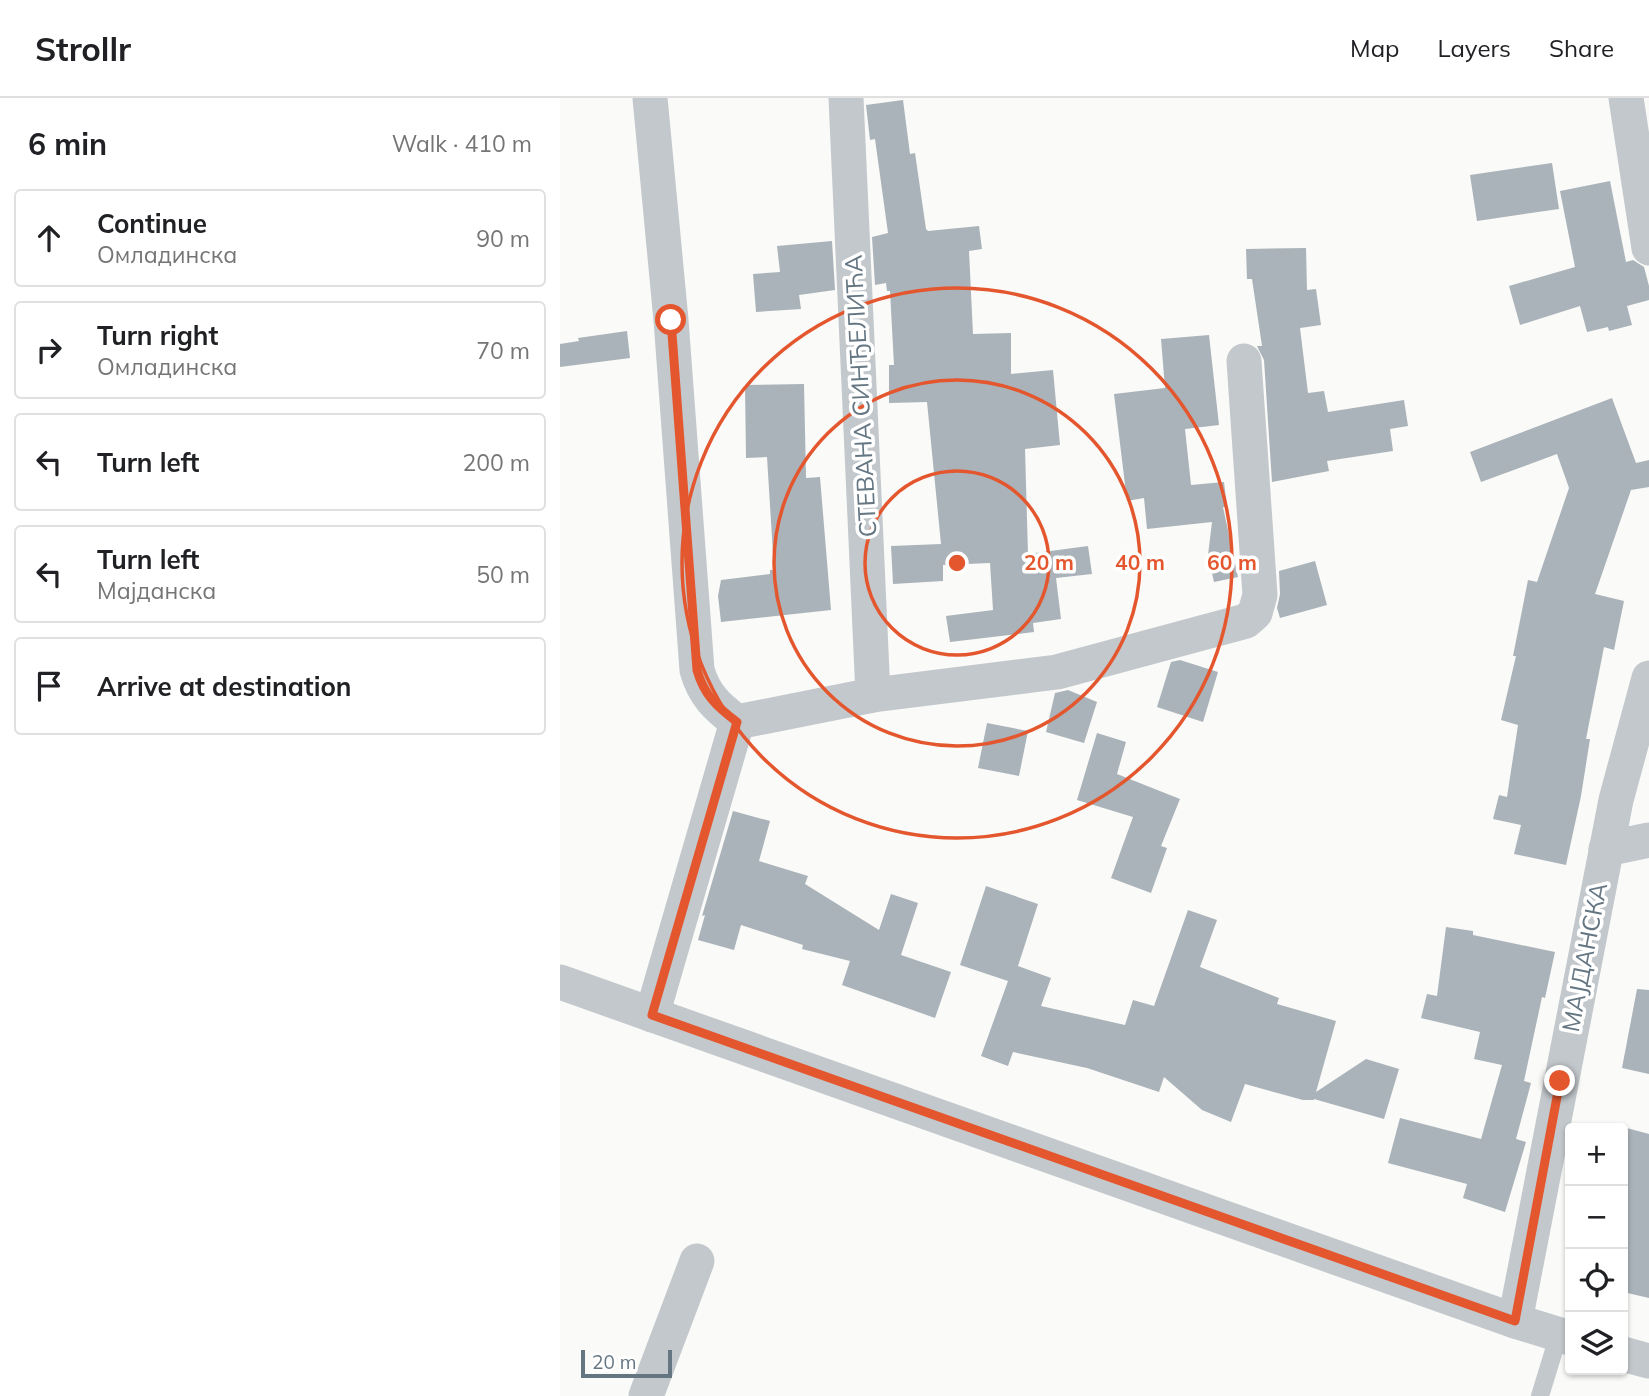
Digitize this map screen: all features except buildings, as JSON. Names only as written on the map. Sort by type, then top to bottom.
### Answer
[{"type":"street","points":[[650,98],[671,320],[697,670],[708,697],[737,722],[873,695],[1057,672],[1247,621],[1255,613],[1260,595],[1244,361]]},
{"type":"street","name":"СТЕВАНА СИНЂЕЛИЋА","points":[[846,98],[873,695]]},
{"type":"street","points":[[1626,98],[1649,248]]},
{"type":"street","name":"МАЈДАНСКА","points":[[1515,1321],[1606,849],[1632,735],[1649,678]]},
{"type":"street","points":[[652,1015],[737,722]]},
{"type":"street","points":[[1606,849],[1649,840]]},
{"type":"street","points":[[560,982],[1515,1321],[1564,1336]]},
{"type":"street","points":[[646,1396],[698,1261]]},
{"type":"street","points":[[1628,1356],[1649,1362]]},
{"type":"lane","points":[[1540,1396],[1564,1336]]},
{"type":"route","points":[[671,320],[697,670],[708,697],[737,722],[652,1015],[1515,1321],[1560,1081]]}]
